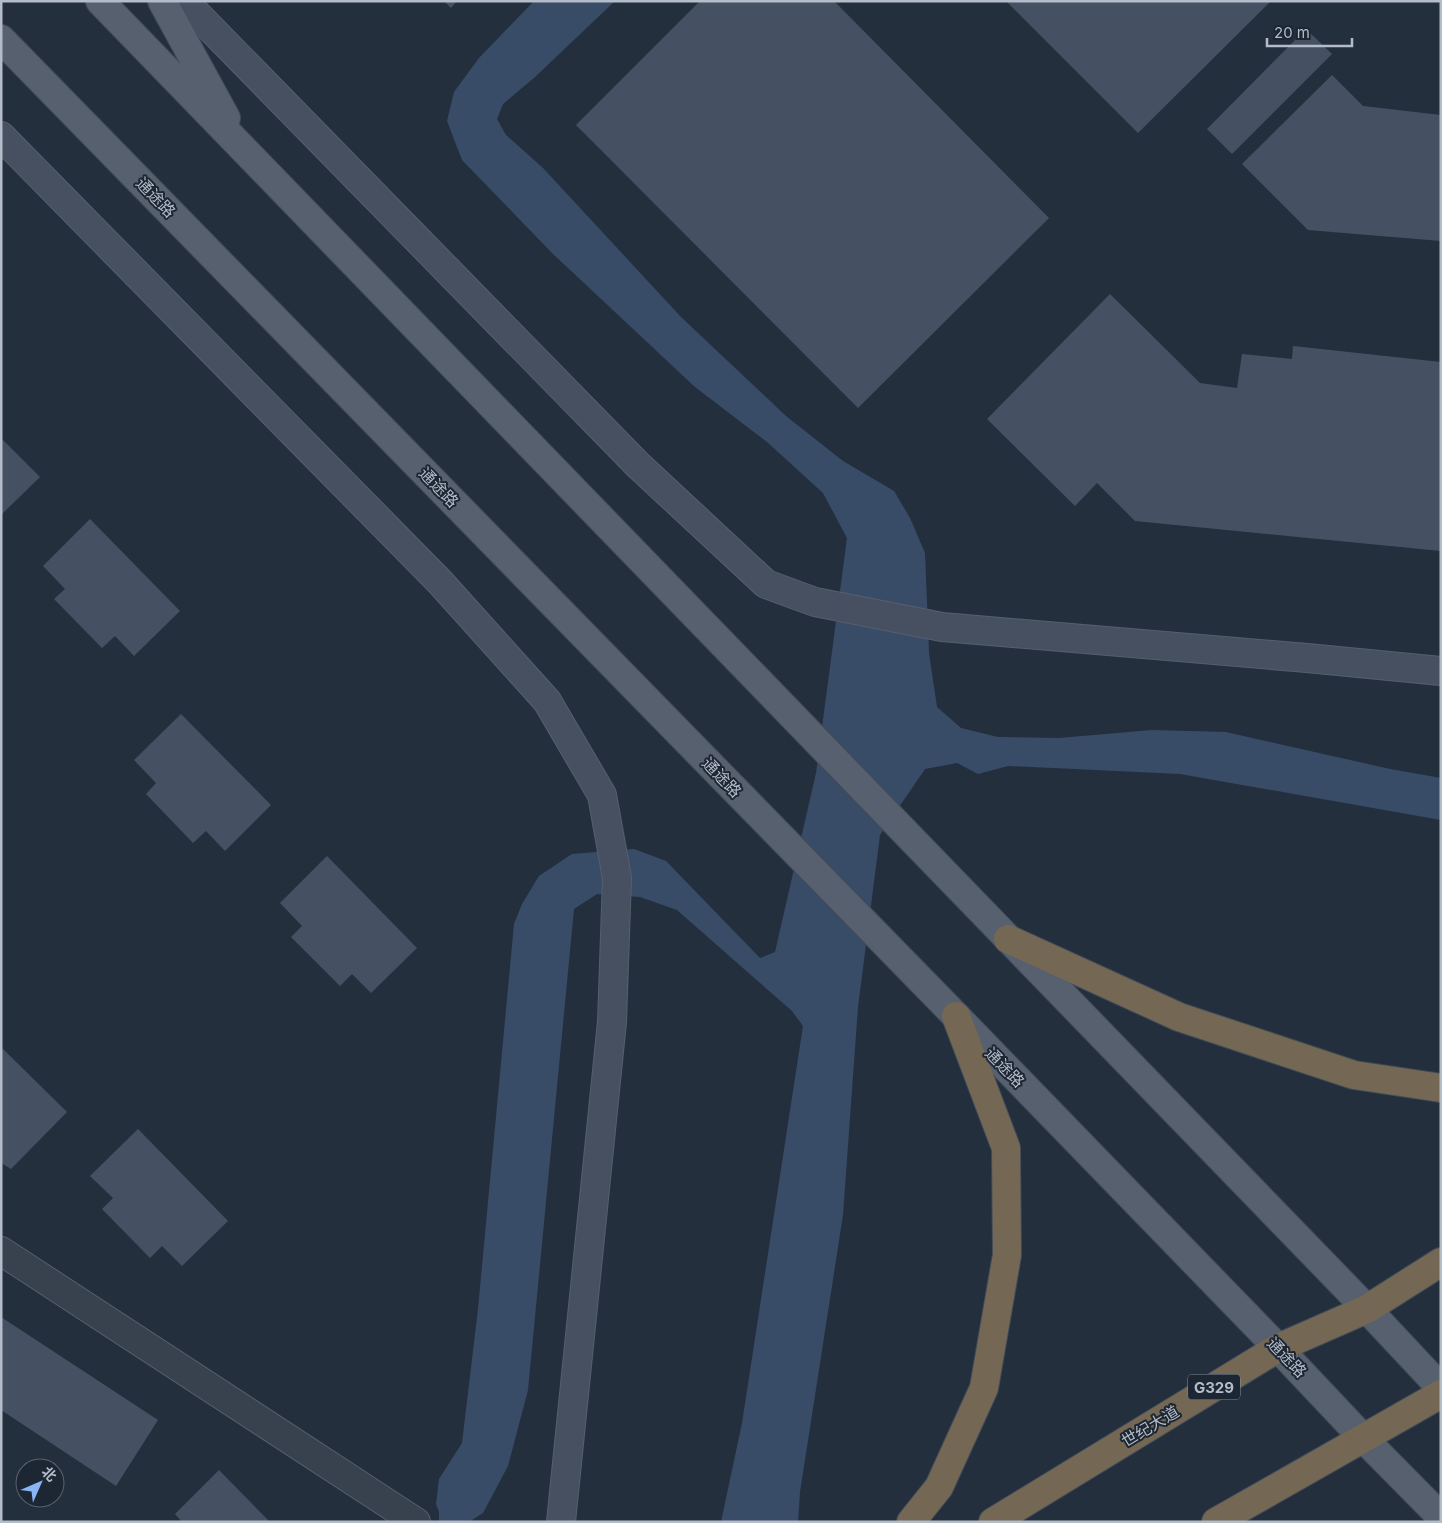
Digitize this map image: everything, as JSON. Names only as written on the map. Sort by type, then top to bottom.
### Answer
[{"type":"highway","points":[[1008,939],[1178,1017],[1354,1075],[1441,1088]]},
{"type":"highway","points":[[911,1522],[939,1487],[984,1388],[1007,1255],[1006,1148],[956,1016]]},
{"type":"highway","name":"世纪大道","points":[[993,1522],[1278,1348],[1367,1309],[1441,1262]]},
{"type":"highway","points":[[1216,1522],[1441,1394]]},
{"type":"main road","points":[[100,1],[1367,1309],[1441,1388]]},
{"type":"main road","points":[[162,1],[244,150]]},
{"type":"main road","points":[[184,1],[638,465],[766,584],[815,602],[942,627],[1441,671]]},
{"type":"main road","name":"通途路","points":[[1,39],[956,1016],[1441,1517]]},
{"type":"main road","points":[[1,136],[440,582],[547,701],[602,795],[617,878],[612,1022],[561,1522]]},
{"type":"street","points":[[1,1252],[416,1522]]},
{"type":"water","points":[[534,1],[615,1],[535,77],[503,104],[497,119],[506,135],[543,168],[681,317],[786,416],[843,461],[894,491],[910,518],[925,553],[929,653],[937,707],[961,728],[998,737],[1059,738],[1152,730],[1226,732],[1390,769],[1441,778],[1441,820],[1180,774],[1008,766],[978,774],[957,763],[925,769],[880,835],[858,1007],[843,1215],[800,1492],[798,1522],[721,1522],[742,1423],[803,1026],[792,1011],[677,910],[640,897],[597,894],[574,909],[528,1390],[508,1466],[483,1513],[469,1522],[439,1522],[439,1512],[436,1504],[439,1479],[462,1443],[478,1309],[514,924],[522,904],[539,876],[572,854],[634,849],[666,861],[760,958],[775,952],[816,773],[847,538],[823,493],[767,442],[695,387],[552,253],[462,160],[447,121],[454,92],[479,58]]},
{"type":"building","points":[[444,1],[457,1],[451,8]]},
{"type":"building","points":[[700,1],[834,1],[1049,218],[858,408],[576,125]]},
{"type":"building","points":[[1006,1],[1271,1],[1138,133]]},
{"type":"building","points":[[1306,29],[1332,54],[1232,154],[1207,129]]},
{"type":"building","points":[[1332,75],[1363,106],[1441,115],[1441,241],[1308,230],[1242,164]]},
{"type":"building","points":[[1110,294],[1200,383],[1237,388],[1242,354],[1292,359],[1293,346],[1441,362],[1441,551],[1135,521],[1097,483],[1075,506],[987,419]]},
{"type":"building","points":[[1,438],[40,477],[1,515]]},
{"type":"building","points":[[90,519],[180,611],[134,656],[115,636],[102,648],[54,599],[65,589],[43,566]]},
{"type":"building","points":[[181,714],[271,805],[225,851],[206,831],[193,843],[146,794],[156,783],[134,760]]},
{"type":"building","points":[[327,856],[417,948],[371,993],[352,974],[340,986],[291,937],[302,926],[280,903]]},
{"type":"building","points":[[1,1047],[67,1112],[11,1169],[1,1163]]},
{"type":"building","points":[[138,1129],[228,1221],[182,1266],[162,1246],[150,1258],[102,1209],[113,1198],[90,1176]]},
{"type":"building","points":[[1,1317],[158,1420],[116,1486],[1,1410]]},
{"type":"building","points":[[219,1470],[270,1522],[182,1522],[175,1514]]}]
